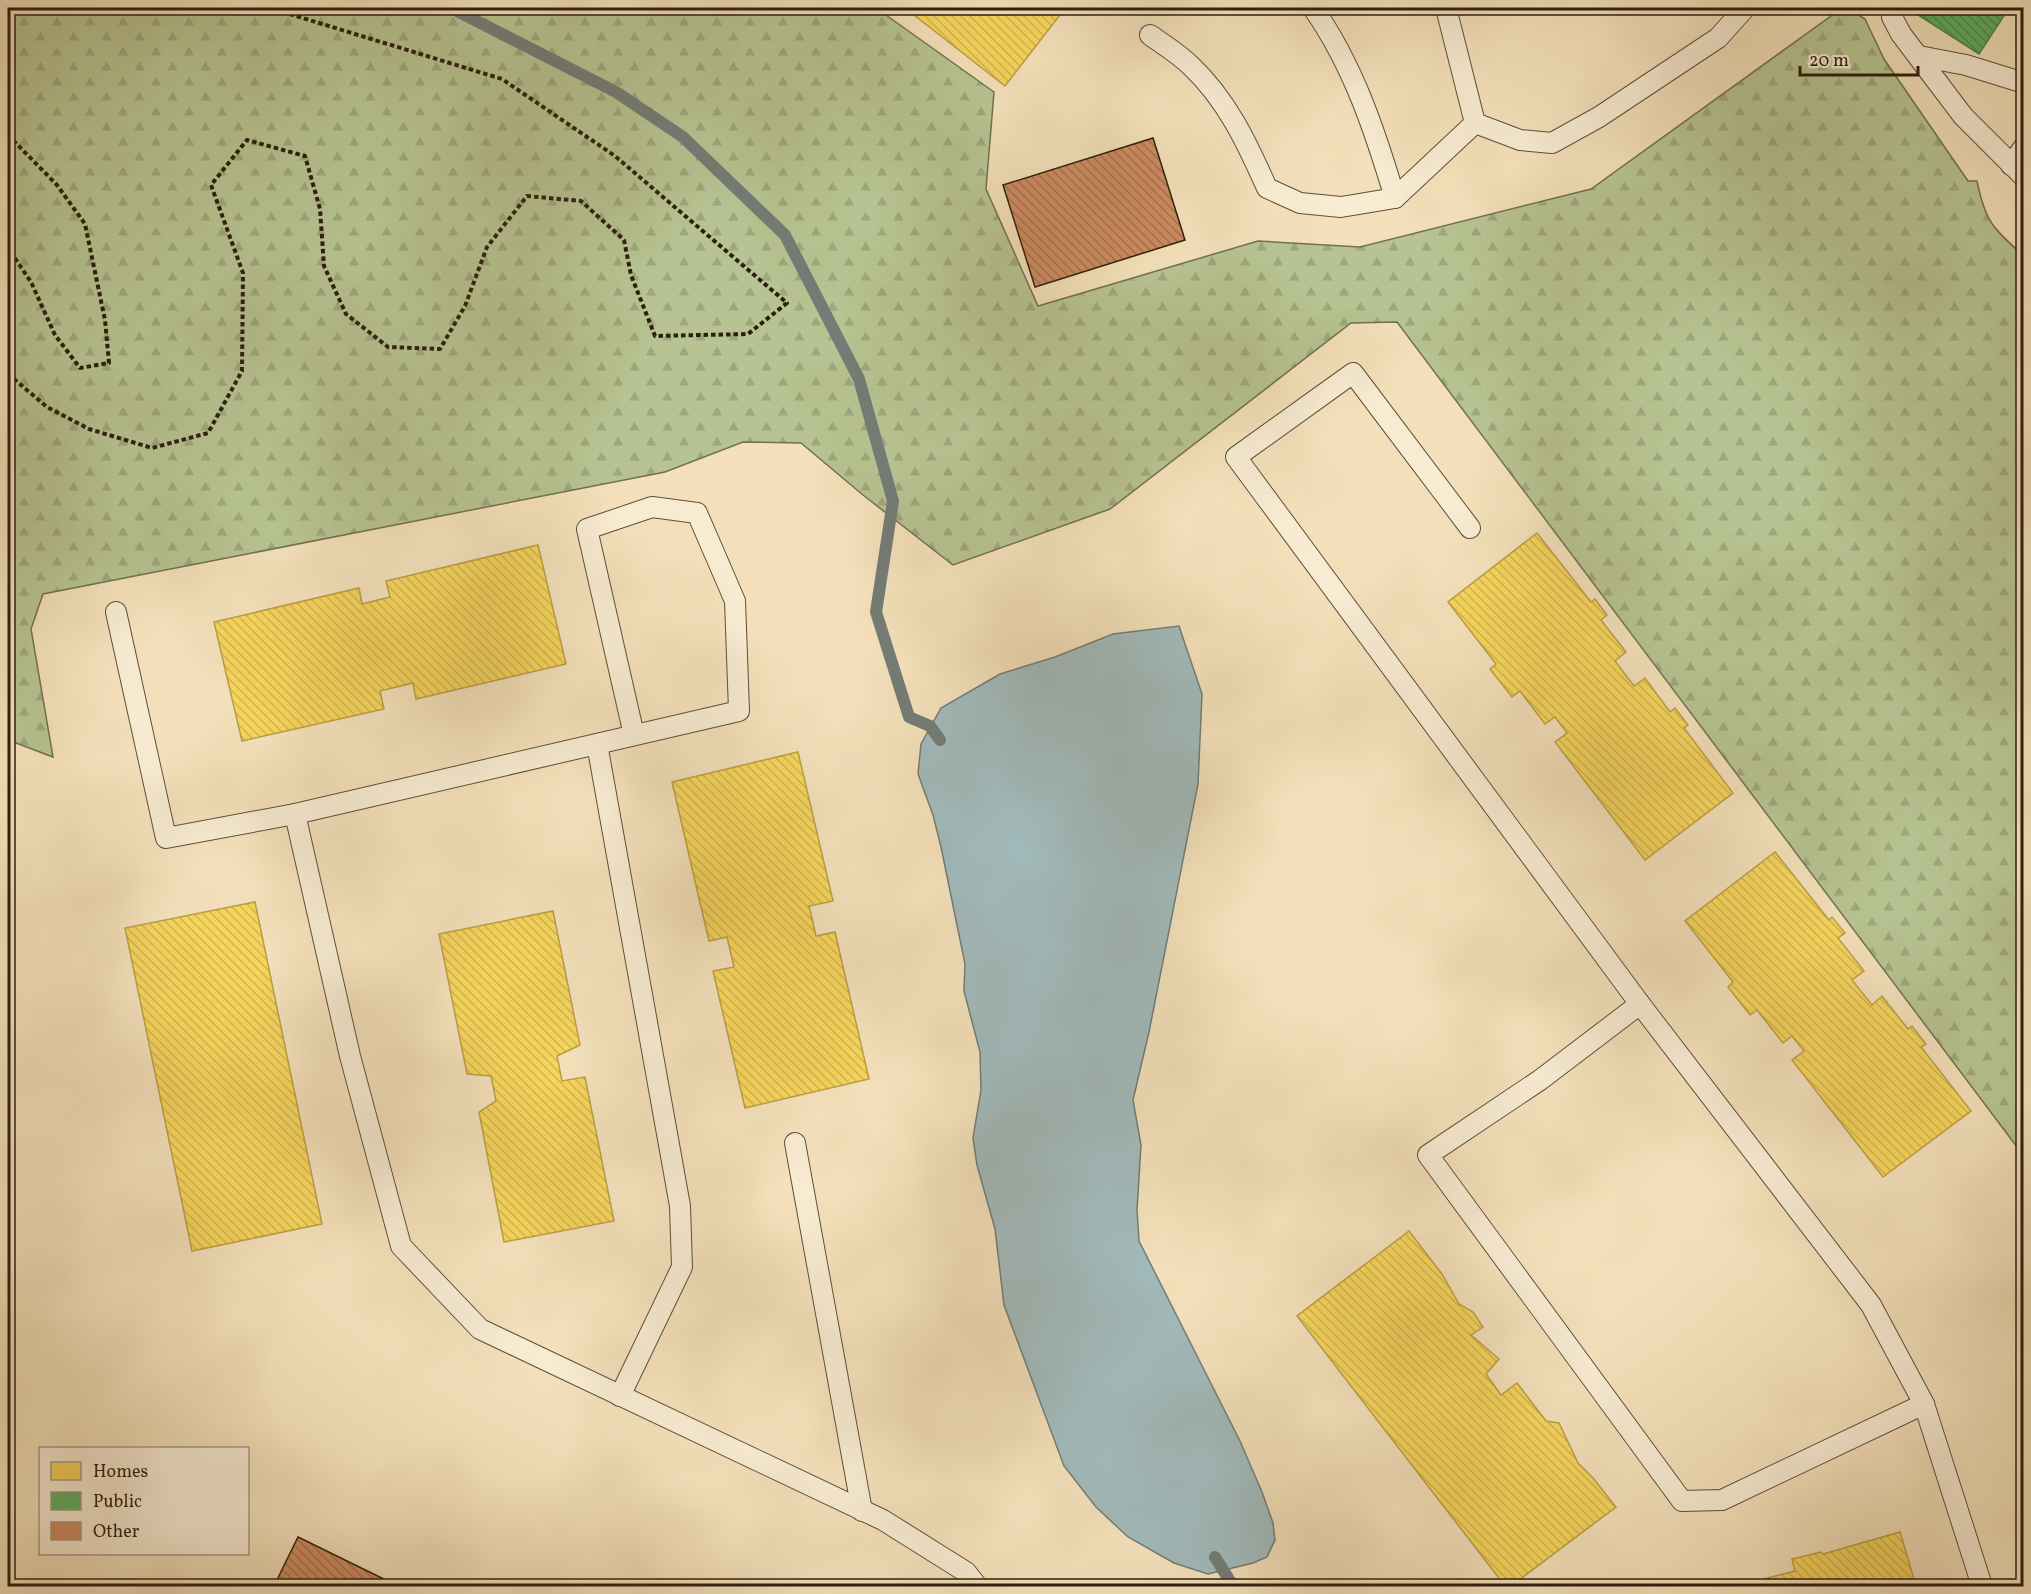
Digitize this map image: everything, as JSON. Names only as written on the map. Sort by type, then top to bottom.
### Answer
[{"type":"lane","points":[[1313,8],[1324,23],[1349,71],[1372,125],[1395,198]]},
{"type":"lane","points":[[1446,8],[1475,123]]},
{"type":"lane","points":[[1475,123],[1520,140],[1552,143],[1599,117],[1718,38],[1744,8]]},
{"type":"lane","points":[[1893,8],[1892,17],[1901,34],[1963,116],[2017,171],[2024,147]]},
{"type":"lane","points":[[1150,35],[1190,64],[1221,99],[1246,141],[1267,188],[1300,204],[1341,207],[1395,198],[1475,123]]},
{"type":"lane","points":[[1919,56],[1966,65],[2024,83]]},
{"type":"lane","points":[[1470,528],[1353,373],[1236,457],[1640,1004],[1871,1305],[1924,1404],[1982,1587]]},
{"type":"lane","points":[[116,612],[165,838],[295,814],[739,711],[735,601],[697,513],[652,507],[587,529],[634,735]]},
{"type":"lane","points":[[597,744],[680,1206],[682,1267],[620,1396]]},
{"type":"lane","points":[[295,814],[350,1056],[401,1246],[480,1329],[883,1520],[966,1572],[977,1587]]},
{"type":"lane","points":[[1640,1004],[1540,1080],[1428,1155],[1683,1501],[1722,1500],[1924,1404]]},
{"type":"lane","points":[[795,1143],[862,1511]]},
{"type":"path","points":[[8,374],[47,407],[89,429],[152,448],[208,433],[242,370],[243,273],[211,185],[247,140],[305,156],[320,209],[324,266],[346,314],[388,347],[440,349],[465,306],[487,247],[527,196],[581,201],[624,240],[631,275],[656,336],[748,334],[787,303],[615,156],[502,79],[270,8]]},
{"type":"path","points":[[8,135],[57,185],[85,224],[105,320],[109,363],[80,368],[55,335],[31,282],[8,248]]},
{"type":"green space","points":[[8,8],[876,8],[994,92],[986,189],[1038,306],[1258,241],[1360,247],[1591,189],[1838,11],[1854,12],[1865,19],[1884,59],[1968,181],[1977,181],[1983,206],[1997,231],[2023,255],[2023,1155],[1397,322],[1351,323],[1110,509],[953,565],[801,443],[743,442],[665,472],[43,594],[31,629],[53,757],[8,740]]},
{"type":"water","points":[[1179,626],[1202,694],[1198,784],[1149,1032],[1133,1100],[1141,1145],[1137,1210],[1139,1241],[1240,1441],[1273,1523],[1275,1540],[1267,1557],[1253,1563],[1208,1574],[1174,1563],[1128,1537],[1096,1507],[1064,1466],[1004,1305],[995,1229],[977,1165],[973,1138],[981,1090],[980,1052],[964,991],[965,964],[941,847],[933,815],[918,774],[921,744],[941,708],[1000,674],[1055,657],[1113,634]]},
{"type":"building: Homes","points":[[905,8],[1051,8],[1060,15],[1005,86]]},
{"type":"building: Homes","points":[[1537,533],[1591,602],[1595,599],[1607,615],[1601,620],[1626,652],[1615,661],[1634,686],[1645,678],[1670,712],[1675,708],[1688,725],[1684,728],[1733,793],[1645,860],[1555,742],[1567,733],[1555,717],[1545,724],[1520,691],[1512,697],[1490,669],[1496,664],[1448,602]]},
{"type":"building: Homes","points":[[538,545],[566,664],[416,699],[413,683],[380,691],[384,709],[242,741],[214,622],[359,588],[362,604],[390,597],[386,581]]},
{"type":"building: Homes","points":[[798,752],[833,901],[809,906],[816,936],[835,932],[869,1079],[745,1108],[713,971],[734,967],[727,937],[709,941],[672,782]]},
{"type":"building: Homes","points":[[1775,852],[1829,920],[1832,917],[1845,933],[1838,938],[1864,971],[1852,980],[1872,1005],[1882,996],[1908,1029],[1912,1026],[1926,1044],[1921,1047],[1971,1111],[1883,1177],[1792,1060],[1804,1051],[1792,1036],[1783,1043],[1757,1010],[1750,1015],[1728,987],[1733,982],[1685,921]]},
{"type":"building: Homes","points":[[255,902],[322,1224],[192,1251],[125,928]]},
{"type":"building: Homes","points":[[553,911],[580,1045],[557,1056],[562,1081],[585,1077],[614,1221],[504,1242],[479,1112],[496,1101],[491,1076],[467,1074],[439,934]]},
{"type":"building: Homes","points":[[1409,1231],[1442,1274],[1459,1304],[1473,1312],[1483,1327],[1471,1335],[1499,1359],[1486,1374],[1501,1395],[1517,1383],[1546,1421],[1559,1423],[1578,1463],[1616,1507],[1511,1586],[1505,1586],[1297,1316]]},
{"type":"building: Homes","points":[[1900,1532],[1916,1586],[1758,1586],[1756,1581],[1795,1571],[1792,1559],[1821,1552],[1823,1554]]},
{"type":"building: Public","points":[[1914,8],[2009,8],[1979,54],[1912,11]]},
{"type":"building: Other","points":[[1153,138],[1185,240],[1035,287],[1003,185]]},
{"type":"building: Other","points":[[8,1366],[14,1367],[8,1425]]},
{"type":"building: Other","points":[[298,1537],[398,1586],[274,1586]]},
{"type":"waterway","points":[[451,8],[616,92],[683,137],[785,235],[859,379],[893,501],[876,612],[909,717],[930,726],[940,740]]},
{"type":"waterway","points":[[1215,1557],[1233,1586]]}]
